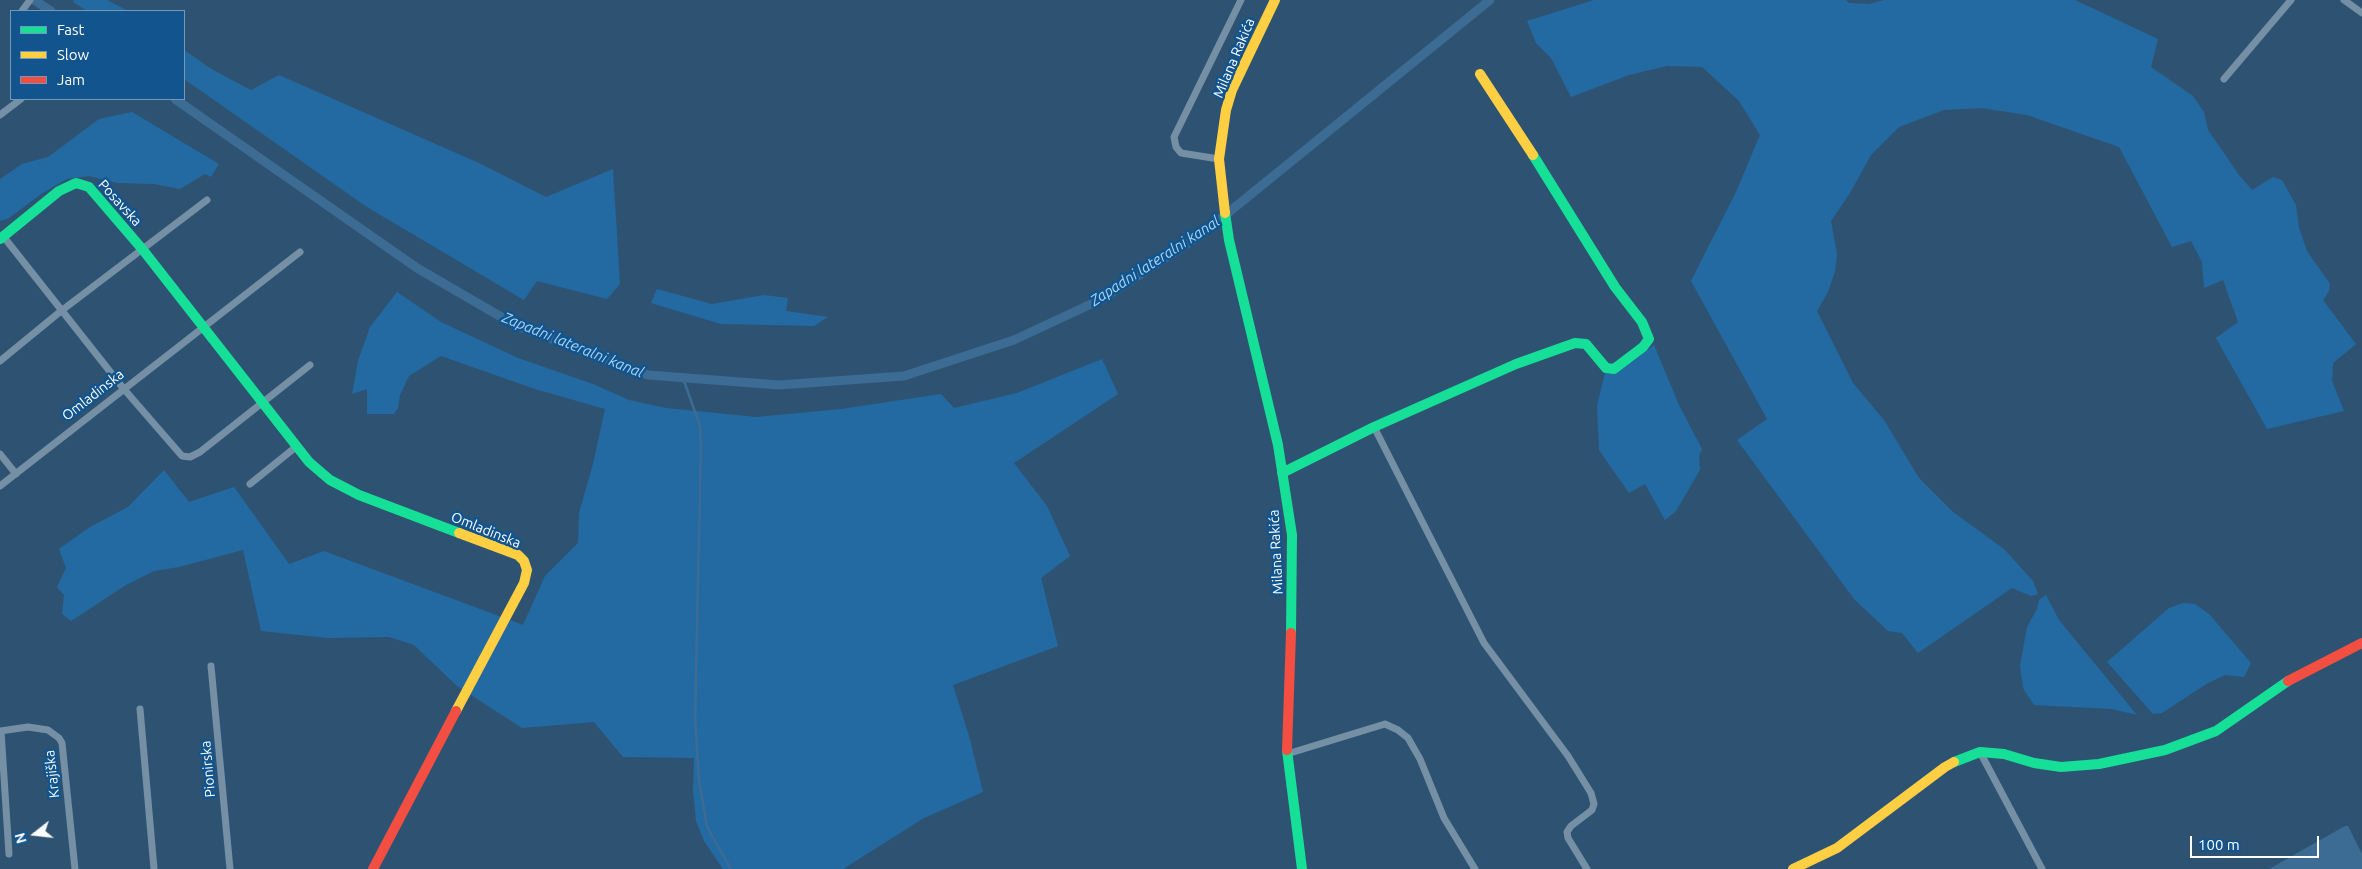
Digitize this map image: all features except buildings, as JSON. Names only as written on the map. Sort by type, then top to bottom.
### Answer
[{"type":"street","points":[[23,9],[30,0]]},
{"type":"street","points":[[1219,159],[1181,152],[1176,147],[1174,137],[1241,0]]},
{"type":"street","name":"Milana Rakića","points":[[1275,0],[1232,90],[1226,110],[1219,159],[1221,188],[1229,240],[1278,445],[1292,535],[1287,754],[1302,869]]},
{"type":"street","points":[[2224,78],[2291,0]]},
{"type":"street","points":[[2344,0],[2362,13]]},
{"type":"street","points":[[1282,473],[1374,427],[1516,364],[1575,343],[1586,344],[1606,368],[1614,369],[1643,347],[1649,339],[1642,322],[1615,287],[1538,162],[1480,74]]},
{"type":"street","points":[[0,115],[20,100]]},
{"type":"street","name":"Posavska","points":[[1,238],[59,191],[76,183],[90,187],[96,193],[143,250]]},
{"type":"street","points":[[0,361],[61,311],[207,200]]},
{"type":"street","points":[[1,238],[177,454],[185,457],[200,452],[310,365]]},
{"type":"street","name":"Omladinska","points":[[143,250],[297,446],[320,472],[345,488],[518,555],[524,561],[527,570],[524,584],[373,869]]},
{"type":"street","name":"Omladinska","points":[[0,486],[123,388],[300,252]]},
{"type":"street","points":[[1374,427],[1484,643],[1508,678],[1568,756],[1591,793],[1594,804],[1592,810],[1570,826],[1567,832],[1568,838],[1588,869]]},
{"type":"street","points":[[250,484],[297,446]]},
{"type":"street","points":[[0,454],[16,474]]},
{"type":"street","points":[[1793,869],[1838,848],[1955,761],[1980,752],[2004,754],[2034,763],[2061,767],[2099,764],[2165,750],[2216,731],[2279,686],[2362,643]]},
{"type":"street","name":"Pionirska","points":[[211,666],[230,869]]},
{"type":"street","points":[[140,709],[154,869]]},
{"type":"street","points":[[1287,754],[1385,724],[1398,730],[1408,738],[1420,760],[1444,818],[1475,869]]},
{"type":"street","name":"Krajiška","points":[[0,731],[28,726],[48,730],[59,738],[62,743],[75,869]]},
{"type":"street","points":[[0,731],[9,854]]},
{"type":"street","points":[[1980,752],[2042,869]]},
{"type":"shaded area","points":[[74,0],[107,0],[126,10],[85,10],[73,2]]},
{"type":"shaded area","points":[[1594,0],[1846,0],[1849,3],[1869,4],[1884,0],[2075,0],[2158,39],[2151,67],[2193,96],[2204,112],[2208,130],[2239,175],[2252,190],[2273,177],[2282,180],[2296,205],[2299,228],[2307,251],[2330,284],[2329,291],[2323,300],[2356,344],[2333,363],[2332,381],[2344,411],[2267,429],[2216,338],[2238,322],[2223,280],[2204,288],[2202,262],[2191,241],[2172,247],[2119,147],[2027,115],[1981,108],[1944,110],[1899,127],[1871,155],[1850,193],[1831,221],[1837,254],[1835,272],[1828,292],[1817,311],[1853,383],[1884,420],[1919,478],[1953,512],[2004,549],[2033,581],[2038,594],[2031,596],[2012,588],[1918,653],[1902,633],[1888,631],[1854,599],[1737,440],[1767,419],[1691,281],[1736,192],[1760,135],[1739,101],[1702,67],[1667,66],[1629,75],[1571,97],[1551,58],[1536,43],[1527,21]]},
{"type":"shaded area","points":[[185,51],[213,70],[251,90],[279,75],[481,164],[546,197],[613,169],[620,284],[607,299],[537,281],[524,300],[367,207],[185,80]]},
{"type":"shaded area","points":[[132,112],[219,164],[211,177],[205,174],[180,189],[154,184],[117,183],[89,176],[67,179],[41,194],[9,218],[0,221],[0,179],[22,164],[48,157],[99,119]]},
{"type":"shaded area","points":[[657,289],[712,304],[764,295],[788,298],[786,311],[828,317],[814,326],[721,324],[651,303]]},
{"type":"shaded area","points":[[397,292],[441,322],[518,358],[593,384],[629,400],[666,408],[756,417],[841,409],[941,394],[954,408],[1017,393],[1102,359],[1118,394],[1014,463],[1047,506],[1070,556],[1041,578],[1058,646],[953,685],[969,736],[983,792],[924,818],[843,869],[723,869],[704,841],[696,821],[693,791],[694,758],[623,757],[594,722],[522,728],[457,686],[414,645],[389,637],[328,638],[261,631],[243,550],[179,567],[154,571],[126,585],[71,621],[62,614],[64,595],[57,587],[66,568],[59,549],[90,527],[128,507],[164,470],[189,502],[234,487],[289,564],[324,551],[523,625],[545,576],[578,543],[579,513],[593,464],[605,409],[535,389],[441,356],[409,376],[400,395],[398,408],[394,414],[367,414],[367,389],[352,394],[358,361],[370,327]]},
{"type":"shaded area","points":[[1654,345],[1679,405],[1702,449],[1699,456],[1700,470],[1676,511],[1665,520],[1645,484],[1629,493],[1599,450],[1597,406],[1605,373],[1616,374]]},
{"type":"shaded area","points":[[2046,595],[2059,620],[2137,715],[2112,709],[2034,705],[2023,688],[2020,666],[2027,627],[2037,609],[2039,600]]},
{"type":"shaded area","points":[[2183,603],[2195,604],[2209,614],[2251,663],[2244,677],[2225,675],[2208,683],[2162,713],[2153,714],[2107,662],[2169,608]]},
{"type":"shaded area","points":[[2348,826],[2362,854],[2362,869],[2269,869]]},
{"type":"waterway","name":"Zapadni lateralni kanal","points":[[34,0],[49,10]]},
{"type":"waterway","name":"Zapadni lateralni kanal","points":[[176,100],[417,268],[515,325],[648,375],[779,385],[904,376],[1014,340],[1104,298],[1202,234],[1490,0]]},
{"type":"waterway","points":[[683,378],[700,426],[701,446],[695,718],[699,779],[707,827],[731,869]]},
{"type":"traffic: fast","points":[[1282,473],[1374,427],[1516,364],[1575,343],[1586,344],[1606,368],[1614,369],[1643,347],[1649,339],[1642,322],[1615,287],[1533,155]]},
{"type":"traffic: fast","points":[[0,239],[59,191],[76,183],[89,187],[143,250],[309,462],[330,480],[359,495],[459,533]]},
{"type":"traffic: fast","points":[[1225,213],[1229,240],[1278,445],[1292,535],[1291,633]]},
{"type":"traffic: fast","points":[[1954,762],[1980,752],[2004,754],[2034,763],[2061,767],[2099,764],[2165,750],[2216,731],[2288,681]]},
{"type":"traffic: fast","points":[[1287,750],[1302,869]]},
{"type":"traffic: slow","points":[[1225,213],[1219,159],[1226,110],[1232,90],[1275,0]]},
{"type":"traffic: slow","points":[[1480,74],[1533,155]]},
{"type":"traffic: slow","points":[[456,711],[524,583],[527,570],[524,561],[518,555],[459,533]]},
{"type":"traffic: slow","points":[[1793,869],[1837,848],[1954,762]]},
{"type":"traffic: jam","points":[[1287,750],[1291,633]]},
{"type":"traffic: jam","points":[[2288,681],[2362,643]]},
{"type":"traffic: jam","points":[[373,869],[456,711]]}]
